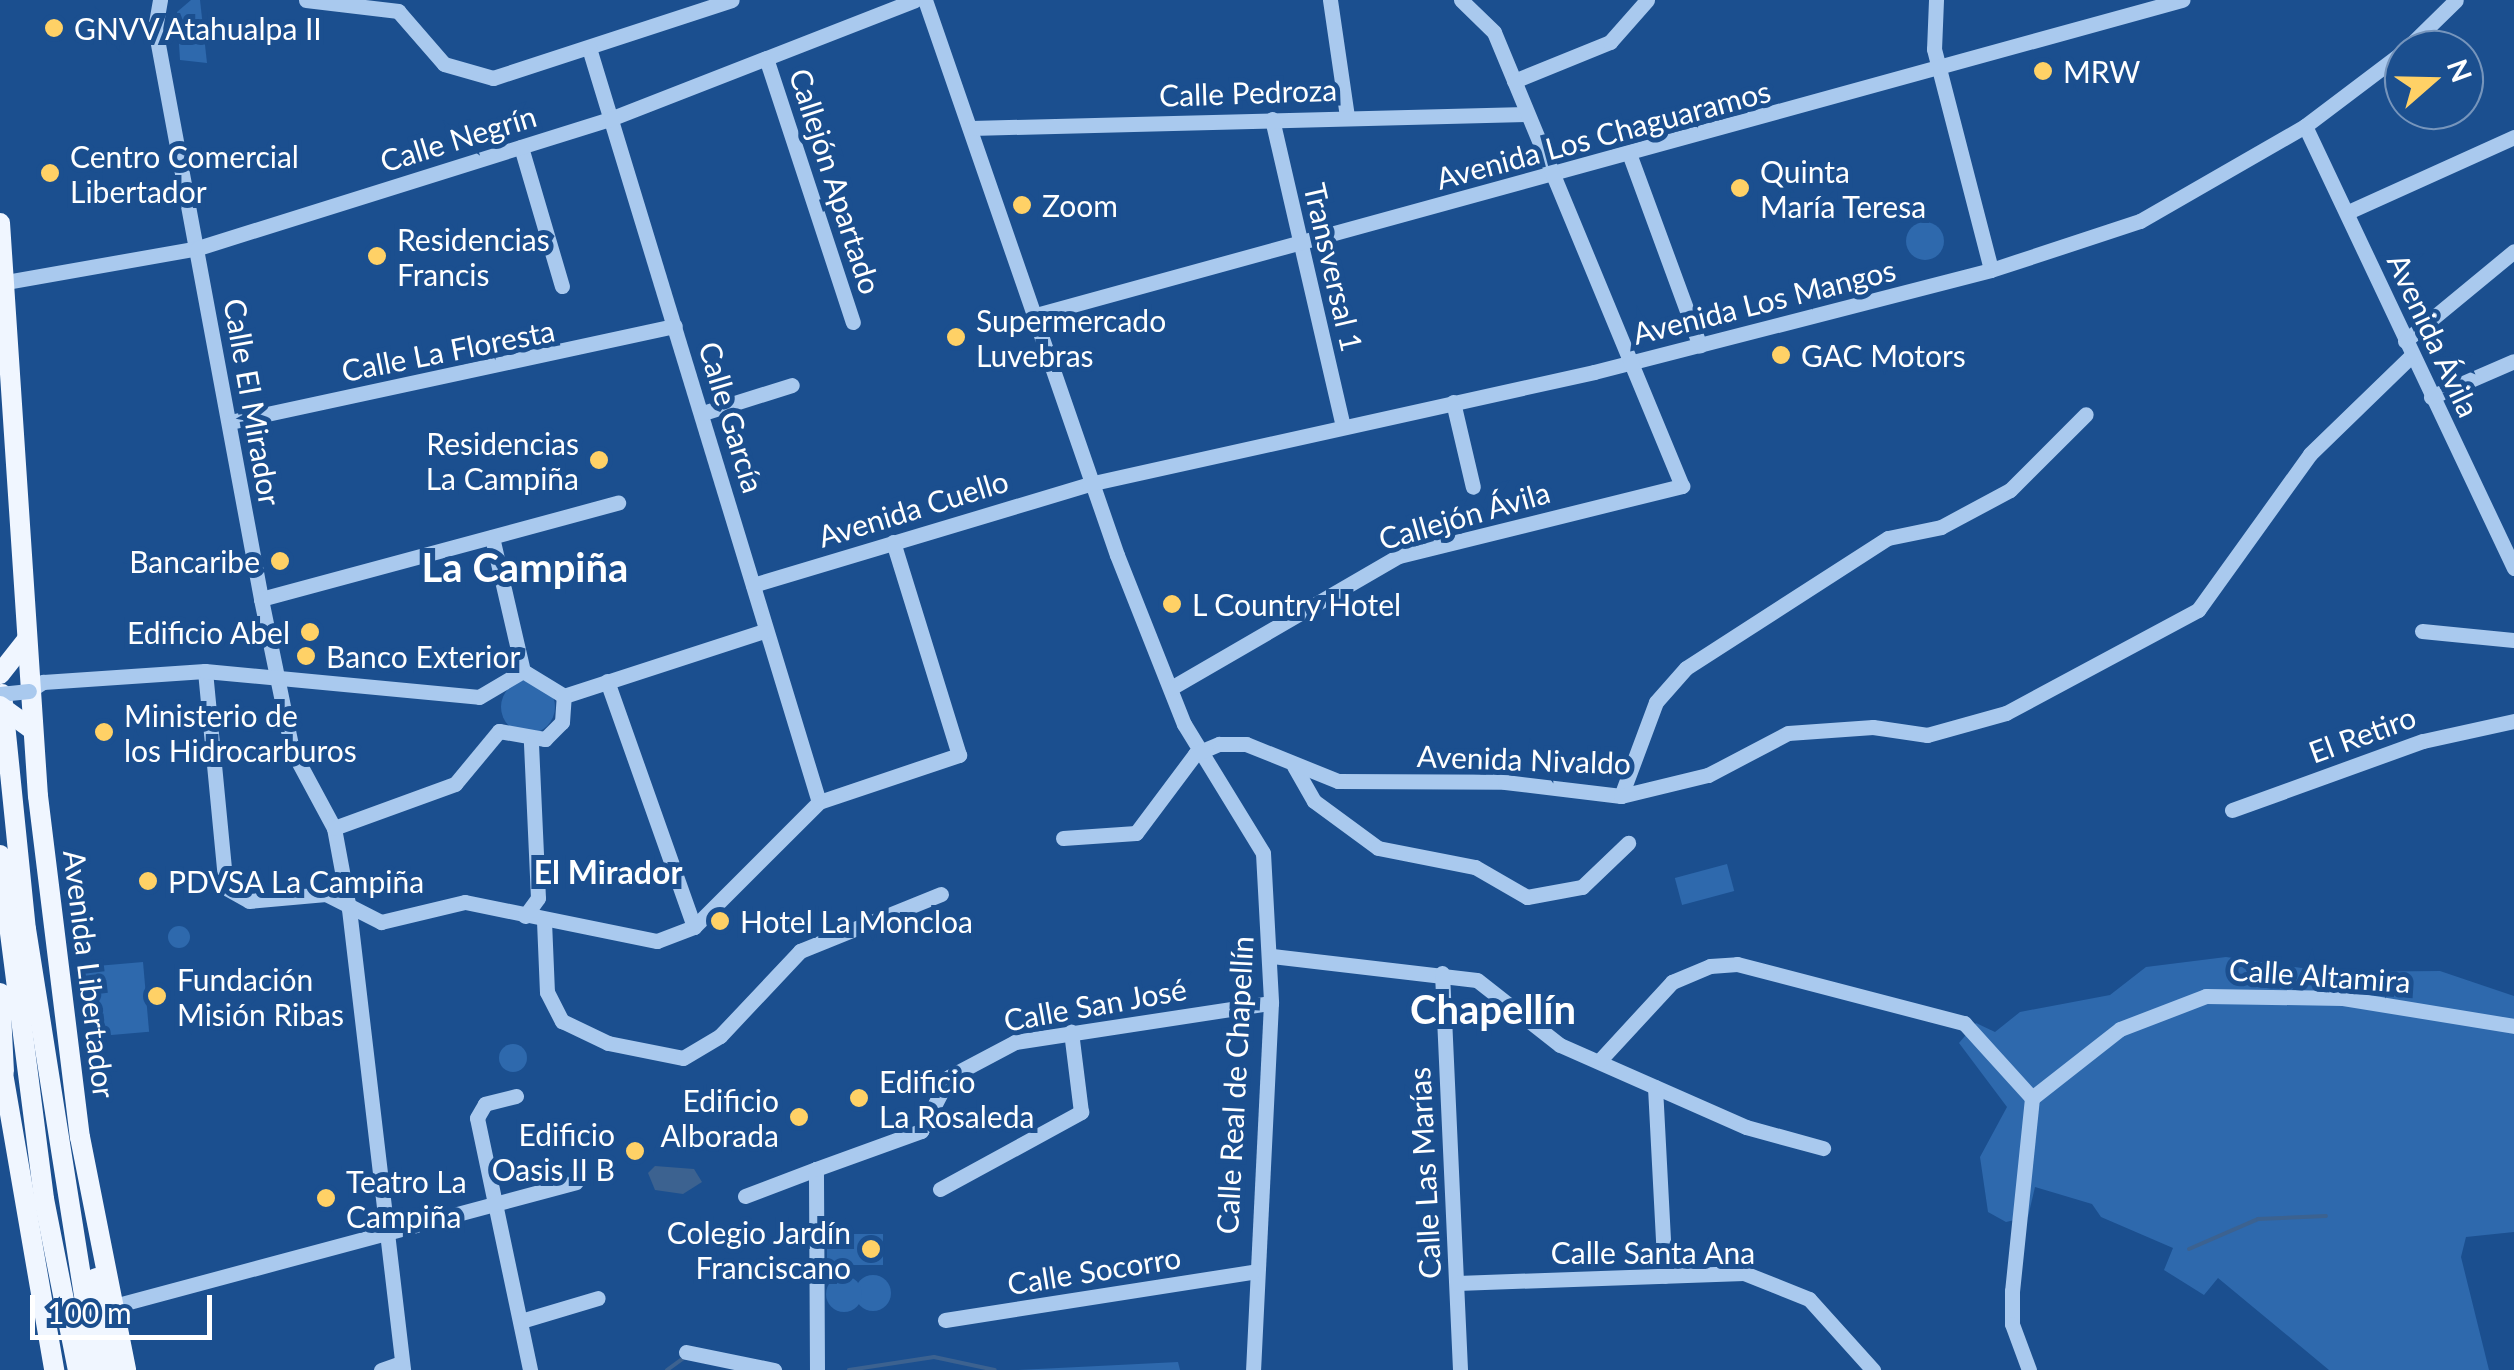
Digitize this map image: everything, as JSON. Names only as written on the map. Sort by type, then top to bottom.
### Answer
[{"type":"main road","name":"Avenida Libertador","points":[[0,222],[32,729],[90,1192],[126,1370]]},
{"type":"main road","points":[[0,674],[26,641]]},
{"type":"main road","name":"Avenida Libertador","points":[[0,665],[6,744],[96,1370]]},
{"type":"main road","points":[[0,706],[32,729]]},
{"type":"main road","points":[[6,744],[22,799],[64,1114],[90,1192],[111,1370]]},
{"type":"main road","points":[[0,854],[44,1198],[78,1370]]},
{"type":"main road","points":[[0,993],[9,1149],[68,1370]]},
{"type":"main road","points":[[25,1200],[54,1370]]},
{"type":"street","name":"Calle El Mirador","points":[[160,0],[155,28],[260,599],[292,750],[334,828],[349,910],[381,1232],[402,1367]]},
{"type":"street","points":[[306,0],[398,11],[434,56],[475,77],[589,48],[732,0]]},
{"type":"street","name":"Calle Negrín","points":[[2,283],[198,248],[610,119],[915,0]]},
{"type":"street","name":"Calle Real de Chapellín","points":[[925,0],[1036,315],[1089,484],[1199,751],[1259,840],[1272,956],[1252,1272],[1253,1370]]},
{"type":"street","points":[[1330,0],[1347,116]]},
{"type":"street","points":[[1460,0],[1494,32],[1551,176],[1636,362]]},
{"type":"street","points":[[1514,81],[1610,42],[1647,0]]},
{"type":"street","points":[[1936,0],[1939,72],[1991,270]]},
{"type":"street","name":"Avenida Los Chaguaramos","points":[[1036,315],[1300,240],[1939,72],[2182,0]]},
{"type":"street","name":"Avenida Los Mangos","points":[[2426,30],[2456,0]]},
{"type":"street","name":"Calle García","points":[[589,48],[704,413],[764,631],[819,802]]},
{"type":"street","name":"Callejón Apartado","points":[[766,58],[853,322]]},
{"type":"street","name":"Avenida Los Mangos","points":[[1089,484],[1636,362],[1991,270],[2140,222],[2306,126],[2384,67]]},
{"type":"street","name":"Calle Pedroza","points":[[971,128],[1527,114]]},
{"type":"street","name":"Transversal 1","points":[[1272,119],[1343,427]]},
{"type":"street","name":"Avenida Ávila","points":[[2306,126],[2513,564]]},
{"type":"street","points":[[2348,212],[2514,137]]},
{"type":"street","points":[[521,147],[562,286]]},
{"type":"street","points":[[1630,156],[1700,346]]},
{"type":"street","name":"Avenida Nivaldo","points":[[1199,751],[1246,744],[1338,781],[1504,782],[1620,796],[1708,775],[1788,733],[1941,733],[2038,700],[2153,638],[2214,593],[2310,454],[2409,348],[2514,251]]},
{"type":"street","name":"Calle La Floresta","points":[[230,422],[675,326]]},
{"type":"street","points":[[2432,398],[2514,361]]},
{"type":"street","name":"Callejón Ávila","points":[[1171,688],[1399,556],[1682,486],[1636,362]]},
{"type":"street","points":[[704,413],[792,385]]},
{"type":"street","points":[[1453,402],[1473,488]]},
{"type":"street","points":[[1620,796],[1656,702],[1686,668],[1888,538],[1941,527],[2010,490],[2086,414]]},
{"type":"street","name":"Avenida Cuello","points":[[753,585],[1089,484]]},
{"type":"street","points":[[260,599],[618,503]]},
{"type":"street","points":[[492,537],[523,671],[564,696]]},
{"type":"street","points":[[205,671],[226,888],[248,901],[326,894],[349,910],[380,922],[465,902],[637,942],[694,926],[819,802],[959,755],[893,542]]},
{"type":"street","points":[[564,696],[764,631]]},
{"type":"street","points":[[2422,631],[2514,640]]},
{"type":"street","points":[[0,694],[29,692],[43,682],[205,671],[278,672],[479,697],[523,671]]},
{"type":"street","points":[[606,681],[694,926]]},
{"type":"street","points":[[532,742],[562,722],[564,696]]},
{"type":"street","name":"El Retiro","points":[[2232,810],[2423,741],[2514,721]]},
{"type":"street","points":[[334,828],[455,784],[499,731],[532,742]]},
{"type":"street","points":[[525,916],[538,898],[532,742]]},
{"type":"street","points":[[1062,838],[1136,833],[1199,751]]},
{"type":"street","points":[[1294,766],[1314,801],[1378,848],[1475,866],[1526,897],[1582,887],[1628,843]]},
{"type":"street","points":[[544,922],[547,992],[562,1020],[587,1037],[684,1058],[720,1036],[800,951],[941,894]]},
{"type":"street","points":[[1272,956],[1442,972],[1496,990],[1560,1044],[1656,1087],[1823,1148]]},
{"type":"street","points":[[1600,1059],[1672,982],[1737,964],[1964,1024],[2032,1098],[2012,1291],[2030,1370]]},
{"type":"street","name":"Calle Las Marías","points":[[1442,972],[1460,1370]]},
{"type":"street","name":"Calle Altamira","points":[[2032,1098],[2120,1029],[2206,996],[2343,998],[2514,1026]]},
{"type":"street","name":"Calle San José","points":[[745,1196],[921,1131],[964,1064],[1071,1032],[1271,1003]]},
{"type":"street","points":[[940,1189],[1081,1112],[1071,1032]]},
{"type":"street","points":[[1656,1087],[1664,1276]]},
{"type":"street","points":[[516,1096],[485,1104],[476,1118],[530,1370]]},
{"type":"street","points":[[816,1169],[817,1370]]},
{"type":"street","points":[[114,1306],[576,1182]]},
{"type":"street","name":"Calle Socorro","points":[[945,1320],[1252,1272]]},
{"type":"street","name":"Calle Santa Ana","points":[[1457,1283],[1744,1273],[1790,1286],[1873,1370]]},
{"type":"street","points":[[521,1321],[598,1298]]},
{"type":"street","points":[[686,1352],[774,1370]]},
{"type":"street","points":[[381,1370],[402,1367]]},
{"type":"shaded area","points":[[191,0],[200,0],[207,63],[180,60],[177,12]]},
{"type":"shaded area","points":[[1925,222],[1939,227],[1944,241],[1939,255],[1925,260],[1911,255],[1906,241],[1911,227]]},
{"type":"shaded area","points":[[528,680],[547,688],[555,707],[547,726],[528,734],[509,726],[501,707],[509,688]]},
{"type":"shaded area","points":[[1727,864],[1734,891],[1682,905],[1675,878]]},
{"type":"shaded area","points":[[179,926],[187,929],[187,945],[179,948],[171,945],[168,937],[171,929]]},
{"type":"shaded area","points":[[2226,957],[2329,972],[2440,971],[2514,996],[2514,1232],[2466,1237],[2461,1257],[2489,1370],[2329,1370],[2218,1278],[2204,1295],[2164,1270],[2173,1248],[2101,1217],[2092,1204],[2035,1187],[2028,1217],[2006,1222],[1988,1212],[1980,1157],[2007,1107],[1959,1043],[1976,1023],[1995,1032],[2020,1012],[2110,995],[2146,967]]},
{"type":"shaded area","points":[[143,962],[149,1032],[88,1037],[82,967]]},
{"type":"shaded area","points":[[513,1044],[523,1048],[527,1058],[523,1068],[513,1072],[503,1068],[499,1058],[503,1048]]},
{"type":"shaded area","points":[[655,1166],[694,1169],[702,1182],[683,1194],[655,1190],[648,1173]]},
{"type":"shaded area","points":[[827,1234],[883,1234],[883,1265],[827,1265]]},
{"type":"shaded area","points":[[873,1275],[886,1280],[891,1293],[886,1306],[873,1311],[860,1306],[855,1293],[860,1280]]},
{"type":"shaded area","points":[[844,1276],[857,1281],[862,1294],[857,1307],[844,1312],[831,1307],[826,1294],[831,1281]]},
{"type":"shaded area","points":[[1178,1362],[1180,1370],[1018,1370]]},
{"type":"waterway","points":[[2189,1249],[2258,1219],[2326,1216]]},
{"type":"waterway","points":[[667,1370],[685,1357]]},
{"type":"waterway","points":[[849,1370],[934,1357],[995,1370]]},
{"type":"place","name":"GNVV Atahualpa II","points":[[54,28]]},
{"type":"place","name":"MRW","points":[[2043,71]]},
{"type":"place","name":"Centro Comercial Libertador","points":[[50,173]]},
{"type":"place","name":"Quinta María Teresa","points":[[1740,188]]},
{"type":"place","name":"Zoom","points":[[1022,205]]},
{"type":"place","name":"Residencias Francis","points":[[377,256]]},
{"type":"place","name":"Supermercado Luvebras","points":[[956,337]]},
{"type":"place","name":"GAC Motors","points":[[1781,355]]},
{"type":"place","name":"Residencias La Campiña","points":[[599,460]]},
{"type":"place","name":"Bancaribe","points":[[280,561]]},
{"type":"place","name":"L Country Hotel","points":[[1172,604]]},
{"type":"place","name":"Edificio Abel","points":[[310,632]]},
{"type":"place","name":"Banco Exterior","points":[[306,656]]},
{"type":"place","name":"Ministerio de los Hidrocarburos","points":[[104,732]]},
{"type":"place","name":"PDVSA La Campiña","points":[[148,881]]},
{"type":"place","name":"Hotel La Moncloa","points":[[720,921]]},
{"type":"place","name":"Fundación Misión Ribas","points":[[157,996]]},
{"type":"place","name":"Edificio La Rosaleda","points":[[859,1098]]},
{"type":"place","name":"Edificio Alborada","points":[[799,1117]]},
{"type":"place","name":"Edificio Oasis II B","points":[[635,1151]]},
{"type":"place","name":"Teatro La Campiña","points":[[326,1198]]},
{"type":"place","name":"Colegio Jardín Franciscano","points":[[871,1249]]},
{"type":"district","name":"La Campiña","points":[[525,567]]},
{"type":"district","name":"El Mirador","points":[[608,872]]},
{"type":"district","name":"Chapellín","points":[[1493,1009]]}]
